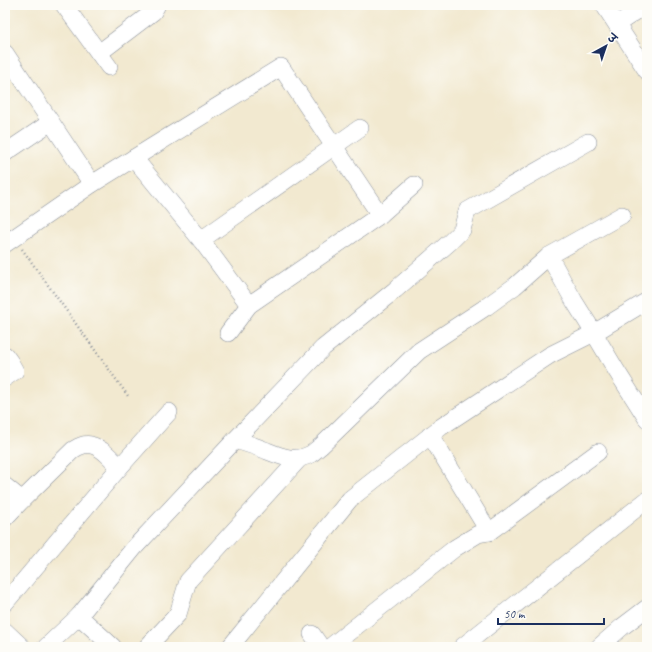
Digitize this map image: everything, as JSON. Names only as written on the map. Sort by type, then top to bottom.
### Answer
[{"type":"street","points":[[64,5],[104,60],[153,12],[157,5]]},
{"type":"street","points":[[604,5],[647,71]]},
{"type":"street","points":[[617,24],[646,5]]},
{"type":"street","points":[[6,58],[92,184]]},
{"type":"street","points":[[9,241],[92,184],[281,67],[380,215]]},
{"type":"street","points":[[5,153],[51,122]]},
{"type":"street","points":[[201,240],[360,128]]},
{"type":"street","points":[[46,647],[79,616],[134,548],[323,348],[395,290],[462,230],[467,211],[588,142]]},
{"type":"street","points":[[134,158],[201,240],[249,305]]},
{"type":"street","points":[[228,333],[249,305],[380,215],[414,185]]},
{"type":"street","points":[[235,440],[291,459],[300,458],[311,454],[419,351],[515,286],[549,256],[622,215]]},
{"type":"street","points":[[549,256],[574,301],[647,419]]},
{"type":"street","points":[[230,647],[350,499],[430,435],[550,355],[594,333],[647,301]]},
{"type":"street","points":[[5,354],[15,371],[5,378]]},
{"type":"street","points":[[5,603],[119,468],[169,412]]},
{"type":"street","points":[[430,435],[489,532]]},
{"type":"street","points":[[5,518],[73,450],[82,445],[91,445],[100,450],[114,461],[119,468]]},
{"type":"street","points":[[330,647],[455,548],[478,534],[489,532],[598,452]]},
{"type":"street","points":[[147,647],[178,614],[188,581],[300,458]]},
{"type":"street","points":[[5,486],[22,500]]},
{"type":"street","points":[[462,647],[647,500]]},
{"type":"street","points":[[599,647],[647,608]]},
{"type":"street","points":[[79,616],[113,647]]},
{"type":"street","points":[[5,631],[22,647]]},
{"type":"path","points":[[9,241],[128,396]]}]
